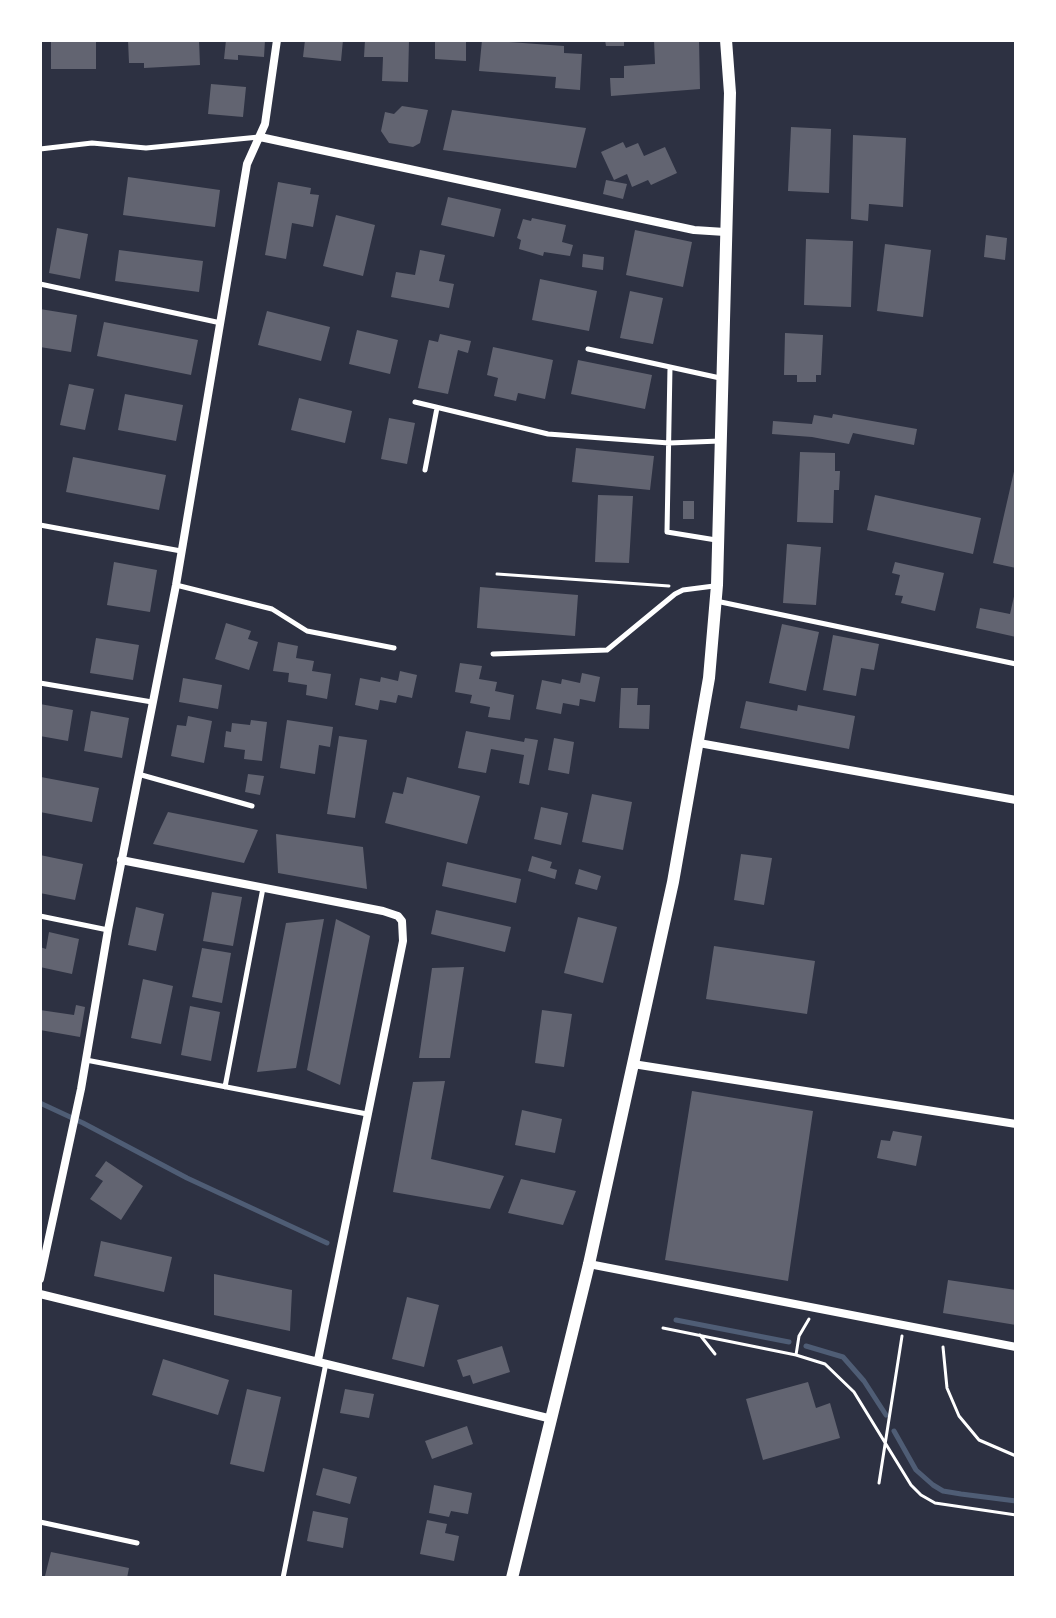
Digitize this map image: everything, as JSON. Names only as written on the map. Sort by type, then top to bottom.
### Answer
[{"type":"street","points":[[40,1279],[81,1089],[121,860],[176,585],[247,164],[260,137],[275,72],[277,40]]},
{"type":"street","points":[[512,1578],[589,1264],[673,882],[699,743],[717,585],[730,93],[726,40]]},
{"type":"street","points":[[260,137],[694,230],[725,232]]},
{"type":"street","points":[[699,743],[1016,800]]},
{"type":"street","points":[[121,860],[383,911],[398,916],[402,921],[403,941],[367,1114],[322,1361]]},
{"type":"street","points":[[633,1064],[1016,1124]]},
{"type":"street","points":[[589,1264],[1016,1347]]},
{"type":"street","points":[[40,1294],[552,1419]]},
{"type":"lane","points":[[40,149],[92,143],[146,148],[260,137]]},
{"type":"lane","points":[[40,284],[221,323]]},
{"type":"lane","points":[[588,349],[721,379]]},
{"type":"lane","points":[[670,367],[667,532],[717,540]]},
{"type":"lane","points":[[415,402],[548,434],[669,443],[721,441]]},
{"type":"lane","points":[[425,470],[437,408]]},
{"type":"lane","points":[[40,525],[181,551]]},
{"type":"lane","points":[[176,585],[272,609],[307,631],[394,648]]},
{"type":"lane","points":[[493,654],[607,650],[675,594],[694,587],[717,585]]},
{"type":"lane","points":[[716,601],[1016,664]]},
{"type":"lane","points":[[40,683],[152,702]]},
{"type":"lane","points":[[138,774],[252,806]]},
{"type":"lane","points":[[225,1087],[263,888]]},
{"type":"lane","points":[[40,916],[108,930]]},
{"type":"lane","points":[[86,1060],[367,1114]]},
{"type":"lane","points":[[283,1578],[322,1361]]},
{"type":"lane","points":[[40,1522],[137,1543]]},
{"type":"path","points":[[497,574],[694,587]]},
{"type":"path","points":[[663,1328],[796,1355],[825,1364],[854,1392],[911,1485],[921,1495],[935,1503],[1016,1515]]},
{"type":"path","points":[[700,1335],[715,1354]]},
{"type":"path","points":[[796,1355],[799,1336]]},
{"type":"path","points":[[879,1483],[902,1339]]},
{"type":"path","points":[[943,1348],[947,1388],[959,1416],[979,1440],[1016,1456]]},
{"type":"building","points":[[51,40],[96,40],[96,69],[51,69]]},
{"type":"building","points":[[128,40],[199,40],[200,65],[144,68],[144,63],[129,63]]},
{"type":"building","points":[[226,40],[265,40],[264,57],[238,55],[238,60],[224,59]]},
{"type":"building","points":[[305,40],[343,40],[341,61],[303,57]]},
{"type":"building","points":[[365,40],[409,40],[408,82],[382,81],[383,57],[364,57]]},
{"type":"building","points":[[435,40],[466,40],[466,61],[435,59]]},
{"type":"building","points":[[482,40],[564,46],[564,53],[582,54],[580,90],[555,88],[556,77],[479,71]]},
{"type":"building","points":[[605,40],[624,40],[624,46],[606,46]]},
{"type":"building","points":[[654,40],[699,40],[700,89],[611,96],[610,78],[624,78],[624,66],[655,64]]},
{"type":"building","points":[[211,84],[246,87],[243,117],[208,114]]},
{"type":"building","points":[[402,106],[428,110],[420,143],[413,147],[389,143],[381,131],[385,112],[394,114]]},
{"type":"building","points":[[452,110],[586,128],[576,168],[443,150]]},
{"type":"building","points":[[791,127],[831,129],[829,193],[788,191]]},
{"type":"building","points":[[853,135],[906,138],[903,207],[869,204],[868,221],[851,219]]},
{"type":"building","points":[[623,142],[626,148],[638,143],[644,156],[665,147],[677,173],[651,185],[648,180],[632,187],[627,174],[614,180],[601,152]]},
{"type":"building","points":[[128,177],[220,190],[215,227],[123,215]]},
{"type":"building","points":[[606,180],[627,184],[623,199],[603,194]]},
{"type":"building","points":[[278,182],[311,188],[310,194],[319,195],[313,227],[292,223],[286,259],[265,255]]},
{"type":"building","points":[[448,197],[501,209],[494,237],[441,225]]},
{"type":"building","points":[[336,215],[375,225],[363,276],[323,266]]},
{"type":"building","points":[[532,218],[566,225],[562,242],[573,245],[570,256],[544,252],[543,256],[519,249],[521,240],[517,238],[523,219],[531,221]]},
{"type":"building","points":[[57,228],[88,234],[80,279],[49,273]]},
{"type":"building","points":[[635,230],[692,242],[683,287],[626,275]]},
{"type":"building","points":[[986,235],[1007,238],[1005,260],[984,257]]},
{"type":"building","points":[[806,239],[853,241],[851,307],[804,305]]},
{"type":"building","points":[[885,244],[931,250],[923,317],[877,311]]},
{"type":"building","points":[[119,250],[203,261],[199,292],[115,281]]},
{"type":"building","points":[[420,250],[445,255],[439,281],[454,284],[449,308],[391,297],[396,272],[415,275]]},
{"type":"building","points":[[583,254],[604,257],[603,270],[582,267]]},
{"type":"building","points":[[540,279],[597,291],[589,331],[532,320]]},
{"type":"building","points":[[630,291],[663,298],[653,344],[620,338]]},
{"type":"building","points":[[40,309],[77,315],[71,352],[40,347]]},
{"type":"building","points":[[267,311],[330,327],[321,361],[258,345]]},
{"type":"building","points":[[104,322],[198,340],[191,375],[97,356]]},
{"type":"building","points":[[357,330],[398,340],[390,374],[349,364]]},
{"type":"building","points":[[785,333],[823,335],[821,375],[816,375],[816,382],[797,382],[797,375],[784,375]]},
{"type":"building","points":[[440,334],[471,341],[468,353],[458,350],[448,394],[418,388],[429,340],[438,342]]},
{"type":"building","points":[[493,347],[553,360],[545,399],[518,393],[516,401],[494,396],[498,378],[487,375]]},
{"type":"building","points":[[578,360],[652,375],[645,409],[571,394]]},
{"type":"building","points":[[69,384],[94,389],[85,430],[60,425]]},
{"type":"building","points":[[125,394],[183,405],[176,441],[118,430]]},
{"type":"building","points":[[299,398],[352,411],[345,443],[291,430]]},
{"type":"building","points":[[833,414],[917,429],[914,445],[853,433],[849,444],[772,434],[773,421],[812,424],[814,415],[832,418]]},
{"type":"building","points":[[389,418],[415,423],[407,464],[381,459]]},
{"type":"building","points":[[576,448],[654,456],[650,490],[572,482]]},
{"type":"building","points":[[800,452],[835,453],[835,471],[840,471],[839,490],[834,490],[833,523],[797,522]]},
{"type":"building","points":[[73,457],[166,475],[159,510],[66,492]]},
{"type":"building","points":[[1016,468],[1016,568],[993,563]]},
{"type":"building","points":[[598,495],[633,496],[629,563],[595,562]]},
{"type":"building","points":[[875,495],[981,518],[973,554],[867,530]]},
{"type":"building","points":[[683,501],[694,501],[694,519],[683,519]]},
{"type":"building","points":[[787,544],[821,547],[816,605],[783,603]]},
{"type":"building","points":[[114,562],[157,570],[150,612],[107,605]]},
{"type":"building","points":[[895,562],[944,573],[935,611],[901,603],[903,596],[895,595],[900,575],[892,573]]},
{"type":"building","points":[[480,587],[578,595],[575,636],[477,628]]},
{"type":"building","points":[[1015,592],[1016,637],[976,628],[980,608],[1010,614]]},
{"type":"building","points":[[226,623],[251,631],[248,639],[258,642],[249,670],[215,659]]},
{"type":"building","points":[[782,624],[819,632],[806,691],[769,683]]},
{"type":"building","points":[[833,635],[879,644],[874,670],[861,668],[856,696],[823,690]]},
{"type":"building","points":[[96,638],[139,645],[133,680],[90,673]]},
{"type":"building","points":[[278,642],[298,646],[296,658],[314,661],[312,671],[331,674],[327,699],[306,695],[307,685],[288,682],[289,673],[273,671]]},
{"type":"building","points":[[460,663],[482,666],[479,679],[497,682],[495,691],[514,695],[510,720],[488,717],[490,707],[470,703],[472,695],[455,692]]},
{"type":"building","points":[[400,671],[417,675],[412,698],[398,695],[396,703],[380,700],[378,710],[355,705],[360,678],[380,682],[381,677],[398,681]]},
{"type":"building","points":[[582,673],[600,677],[595,702],[580,699],[579,706],[563,703],[561,714],[536,709],[542,680],[561,684],[562,679],[580,683]]},
{"type":"building","points":[[183,678],[222,685],[218,709],[179,702]]},
{"type":"building","points":[[621,688],[638,688],[637,705],[650,705],[649,729],[619,728]]},
{"type":"building","points":[[746,701],[797,711],[798,705],[855,716],[849,749],[740,728]]},
{"type":"building","points":[[40,704],[73,710],[68,741],[40,736]]},
{"type":"building","points":[[91,711],[129,718],[122,758],[84,751]]},
{"type":"building","points":[[188,716],[212,721],[204,763],[171,756],[177,725],[186,726]]},
{"type":"building","points":[[251,720],[267,722],[262,761],[244,759],[245,750],[224,747],[226,731],[231,732],[232,723],[250,725]]},
{"type":"building","points":[[287,720],[333,727],[330,747],[319,745],[315,774],[280,768]]},
{"type":"building","points":[[466,731],[524,742],[525,738],[538,740],[529,785],[519,783],[524,755],[491,749],[486,773],[458,768]]},
{"type":"building","points":[[339,736],[367,740],[355,818],[327,814]]},
{"type":"building","points":[[554,738],[574,742],[569,774],[548,770]]},
{"type":"building","points":[[248,774],[264,776],[260,795],[245,792]]},
{"type":"building","points":[[41,777],[99,788],[92,822],[40,812]]},
{"type":"building","points":[[407,777],[480,796],[467,844],[385,823],[393,792],[403,794]]},
{"type":"building","points":[[592,794],[632,802],[623,850],[582,842]]},
{"type":"building","points":[[541,807],[568,813],[561,845],[534,839]]},
{"type":"building","points":[[168,812],[258,830],[244,863],[153,844]]},
{"type":"building","points":[[276,834],[363,847],[367,889],[278,873]]},
{"type":"building","points":[[741,854],[772,858],[764,905],[734,900]]},
{"type":"building","points":[[40,855],[83,864],[75,900],[40,893]]},
{"type":"building","points":[[532,856],[552,862],[550,868],[557,870],[555,879],[528,871]]},
{"type":"building","points":[[447,862],[521,879],[516,903],[442,886]]},
{"type":"building","points":[[579,869],[601,876],[597,890],[575,884]]},
{"type":"building","points":[[212,892],[242,897],[233,946],[203,941]]},
{"type":"building","points":[[136,907],[164,914],[156,951],[128,945]]},
{"type":"building","points":[[436,910],[511,927],[505,952],[431,934]]},
{"type":"building","points":[[578,917],[617,927],[603,983],[564,973]]},
{"type":"building","points":[[324,919],[296,1068],[257,1072],[286,923]]},
{"type":"building","points":[[336,919],[370,936],[340,1085],[307,1070]]},
{"type":"building","points":[[49,932],[79,939],[72,974],[40,967],[40,947],[46,949]]},
{"type":"building","points":[[714,946],[815,961],[807,1014],[706,999]]},
{"type":"building","points":[[202,948],[231,953],[222,1003],[192,997]]},
{"type":"building","points":[[464,967],[450,1058],[419,1058],[432,968]]},
{"type":"building","points":[[143,979],[173,986],[161,1044],[131,1038]]},
{"type":"building","points":[[76,1005],[85,1007],[80,1037],[40,1030],[40,1010],[74,1015]]},
{"type":"building","points":[[190,1006],[220,1012],[211,1061],[181,1055]]},
{"type":"building","points":[[542,1010],[572,1014],[564,1067],[535,1063]]},
{"type":"building","points":[[445,1081],[431,1159],[504,1176],[490,1209],[393,1192],[413,1082]]},
{"type":"building","points":[[692,1091],[813,1111],[788,1281],[665,1260]]},
{"type":"building","points":[[522,1110],[562,1119],[555,1153],[515,1145]]},
{"type":"building","points":[[893,1131],[922,1136],[916,1166],[877,1158],[881,1140],[890,1141]]},
{"type":"building","points":[[106,1161],[143,1186],[121,1220],[90,1199],[103,1181],[95,1176]]},
{"type":"building","points":[[521,1179],[576,1191],[563,1225],[508,1213]]},
{"type":"building","points":[[101,1241],[172,1257],[164,1292],[94,1276]]},
{"type":"building","points":[[214,1274],[292,1290],[290,1331],[214,1315]]},
{"type":"building","points":[[948,1280],[1016,1290],[1016,1325],[943,1313]]},
{"type":"building","points":[[407,1297],[439,1305],[424,1367],[392,1359]]},
{"type":"building","points":[[502,1346],[510,1372],[473,1384],[470,1375],[463,1377],[457,1360]]},
{"type":"building","points":[[163,1359],[229,1380],[218,1415],[152,1395]]},
{"type":"building","points":[[808,1382],[816,1408],[830,1403],[840,1438],[763,1460],[746,1399]]},
{"type":"building","points":[[247,1389],[281,1397],[264,1472],[230,1464]]},
{"type":"building","points":[[345,1389],[374,1394],[369,1418],[340,1413]]},
{"type":"building","points":[[467,1426],[473,1444],[432,1459],[425,1441]]},
{"type":"building","points":[[323,1468],[357,1477],[350,1504],[316,1495]]},
{"type":"building","points":[[434,1485],[472,1493],[468,1514],[451,1511],[449,1517],[429,1513]]},
{"type":"building","points":[[313,1511],[348,1518],[343,1548],[307,1541]]},
{"type":"building","points":[[427,1520],[447,1524],[445,1533],[459,1536],[454,1561],[420,1554]]},
{"type":"building","points":[[51,1552],[129,1568],[127,1578],[45,1576]]},
{"type":"waterway","points":[[40,1103],[187,1178],[327,1243]]},
{"type":"waterway","points":[[676,1320],[789,1342]]},
{"type":"waterway","points":[[806,1346],[843,1357],[864,1381],[886,1415]]},
{"type":"waterway","points":[[894,1431],[916,1470],[943,1491],[1016,1501]]}]
